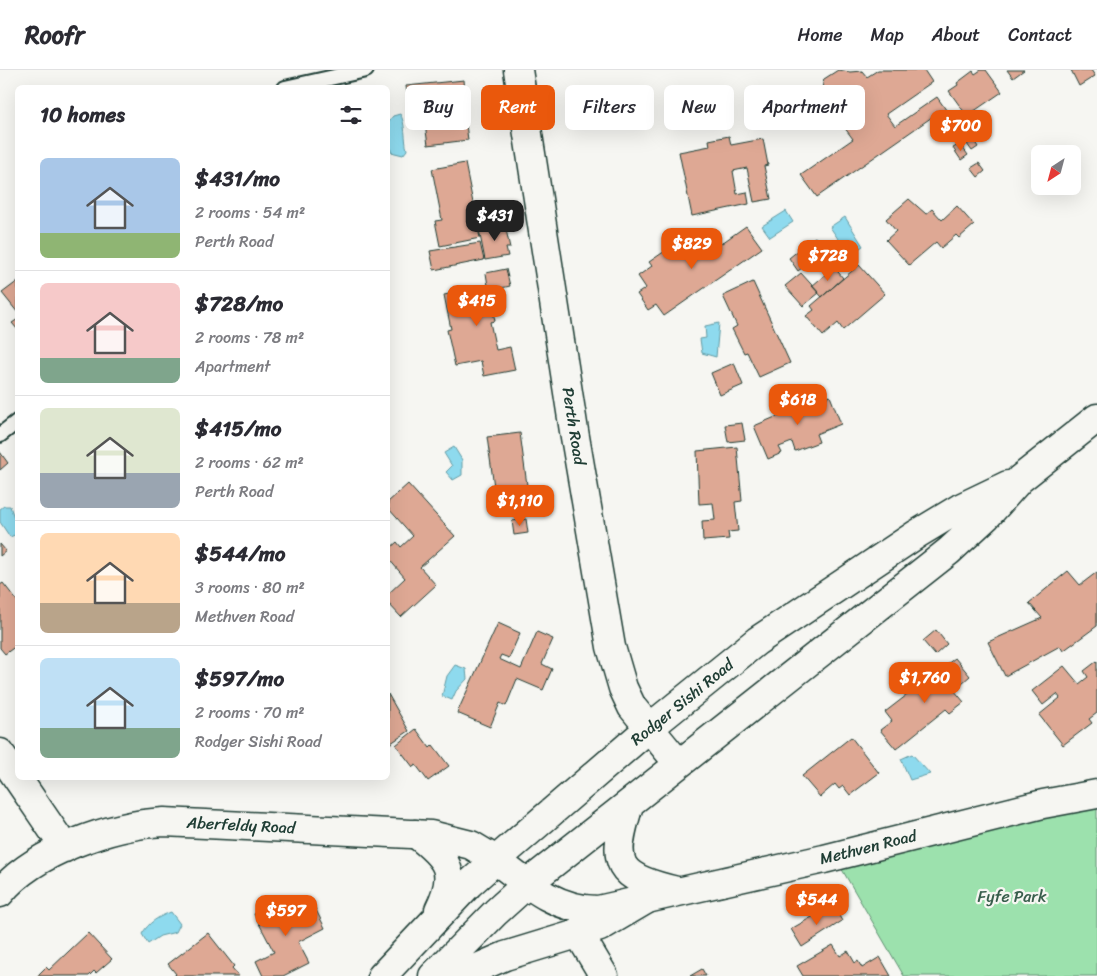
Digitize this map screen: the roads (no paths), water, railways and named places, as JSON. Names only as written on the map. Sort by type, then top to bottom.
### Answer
[{"type":"main road","name":"Perth Road","points":[[518,70],[574,431],[611,647],[623,688],[632,706],[648,729],[678,763]]},
{"type":"main road","name":"Rodger Sishi Road","points":[[433,976],[496,912],[527,884],[949,551],[986,516],[1020,479],[1097,418]]},
{"type":"main road","name":"Rodger Sishi Road","points":[[382,976],[496,860],[648,729],[757,641],[917,534],[960,508],[1020,479]]},
{"type":"main road","points":[[0,753],[15,775]]},
{"type":"main road","points":[[18,780],[64,848]]},
{"type":"main road","name":"Methven Road","points":[[496,860],[527,884],[556,902],[572,908],[598,910],[824,858],[1043,804],[1097,794]]},
{"type":"main road","points":[[629,805],[619,835],[620,861],[628,874],[643,882],[677,891]]},
{"type":"main road","name":"Aberfeldy Road","points":[[0,893],[33,865],[64,848],[139,824],[164,822],[416,834],[452,839],[471,845],[496,860]]},
{"type":"main road","points":[[416,834],[442,856],[449,869],[450,880],[447,891],[434,921]]},
{"type":"main road","points":[[459,976],[505,956],[600,927],[651,897]]},
{"type":"main road","points":[[579,934],[604,976]]},
{"type":"lane","points":[[298,85],[366,70]]},
{"type":"lane","points":[[0,435],[15,423]]},
{"type":"water","points":[[400,114],[403,122],[407,150],[403,155],[391,152],[390,120],[393,116]]},
{"type":"water","points":[[786,211],[793,222],[770,237],[762,226]]},
{"type":"water","points":[[845,217],[863,246],[849,255],[830,227]]},
{"type":"water","points":[[719,323],[716,357],[702,353],[700,339],[706,338],[705,326]]},
{"type":"water","points":[[454,447],[462,460],[462,475],[453,480],[446,472],[452,466],[444,453]]},
{"type":"water","points":[[4,506],[10,506],[15,520],[15,535],[10,537],[0,522],[0,509]]},
{"type":"water","points":[[455,665],[466,669],[467,679],[456,691],[452,700],[442,696],[447,676]]},
{"type":"water","points":[[912,754],[930,774],[910,780],[901,759]]},
{"type":"water","points":[[171,912],[180,924],[176,932],[160,936],[148,944],[142,934],[154,920]]},
{"type":"park label","name":"Fyfe Park","points":[[1012,896]]}]
